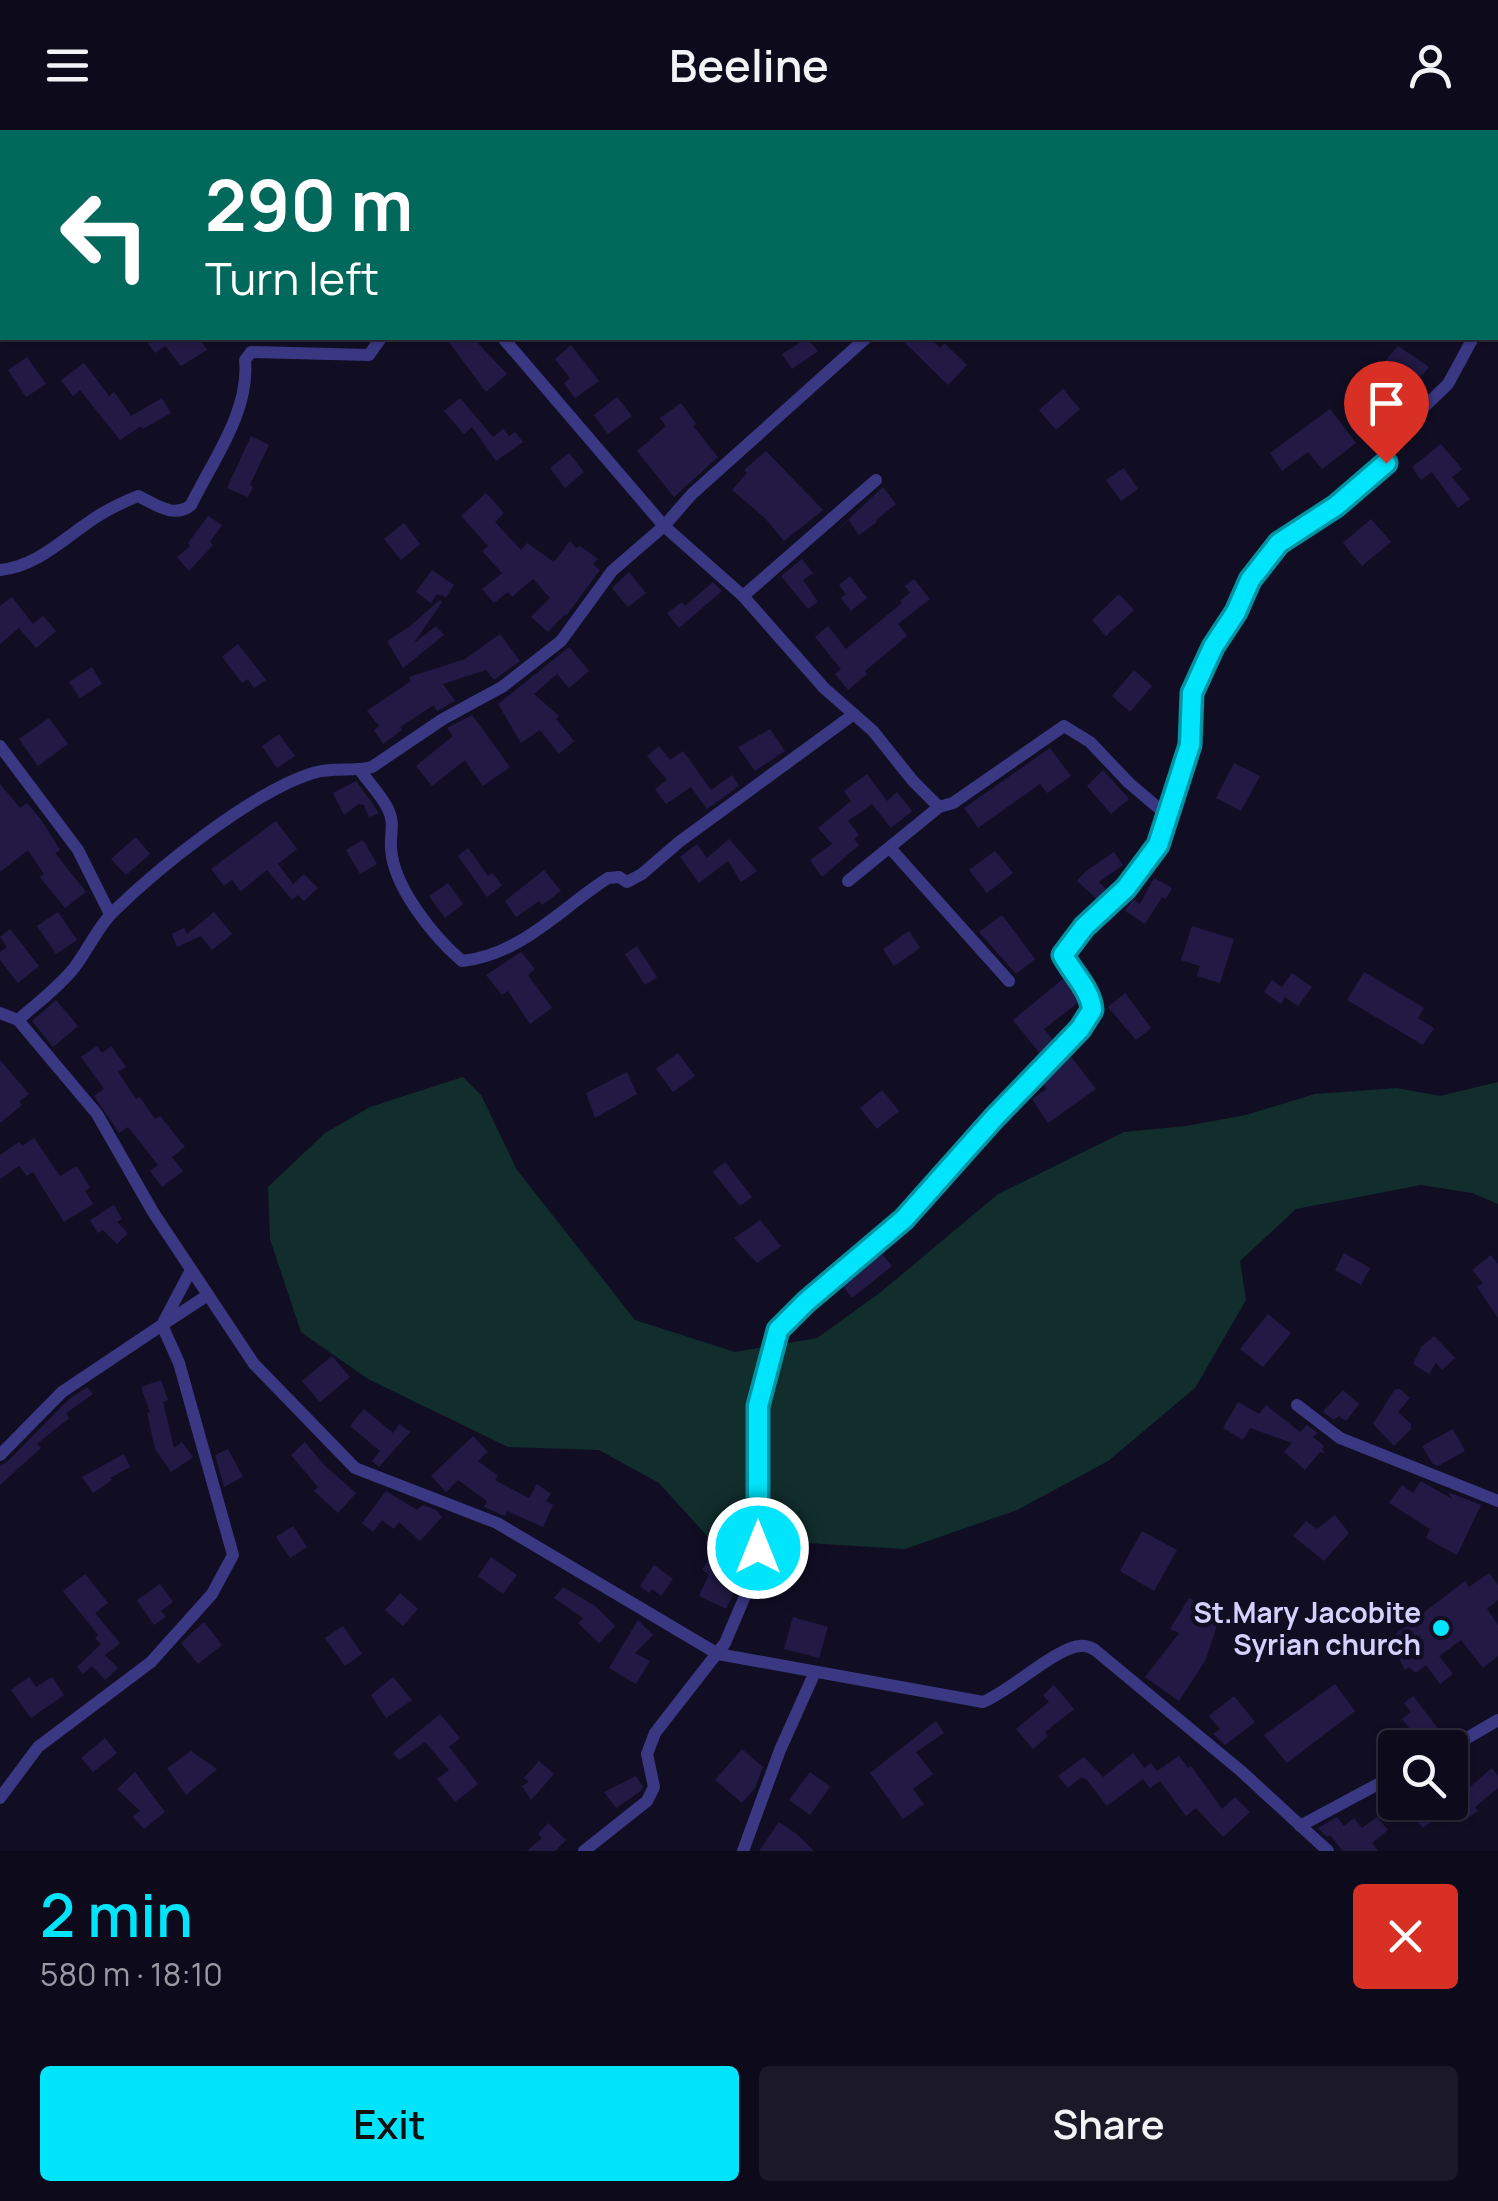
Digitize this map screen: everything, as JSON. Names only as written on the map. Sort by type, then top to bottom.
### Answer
[{"type":"street","points":[[0,570],[18,569],[92,520],[138,496],[168,510],[185,510],[191,505],[236,415],[247,378],[245,360],[251,352],[370,355],[380,340]]},
{"type":"street","points":[[505,340],[664,526],[744,596],[824,688],[854,714],[939,807]]},
{"type":"street","points":[[18,1020],[74,968],[110,914],[228,820],[286,784],[314,772],[372,767],[443,719],[502,686],[561,641],[612,570],[864,340]]},
{"type":"street","points":[[584,1851],[647,1801],[654,1787],[647,1754],[654,1732],[718,1654],[754,1575],[758,1548],[758,1406],[778,1330],[904,1219],[1080,1029],[1092,1010],[1091,998],[1072,975],[1063,955],[1084,927],[1126,888],[1158,845],[1190,745],[1192,693],[1250,580],[1279,543],[1336,506],[1386,463],[1393,437],[1448,384],[1472,340]]},
{"type":"street","points":[[744,596],[876,480]]},
{"type":"street","points":[[360,770],[388,810],[394,827],[391,848],[398,879],[425,920],[462,961],[494,953],[527,938],[608,878],[620,876],[627,882],[642,874],[679,842],[854,714]]},
{"type":"street","points":[[848,881],[939,807],[953,803],[1064,726],[1090,742],[1128,784],[1168,817]]},
{"type":"street","points":[[0,746],[78,850],[110,914]]},
{"type":"street","points":[[890,848],[1009,981]]},
{"type":"street","points":[[0,1013],[18,1020],[96,1114],[153,1212],[254,1364],[355,1468],[498,1523],[718,1654],[983,1702],[1003,1694],[1066,1650],[1083,1645],[1096,1650],[1226,1758],[1321,1849]]},
{"type":"street","points":[[162,1325],[191,1270]]},
{"type":"street","points":[[0,1455],[62,1392],[208,1295]]},
{"type":"street","points":[[0,1798],[38,1747],[150,1662],[212,1594],[233,1555],[179,1363],[162,1325]]},
{"type":"street","points":[[1297,1405],[1340,1438],[1498,1501]]},
{"type":"street","points":[[743,1851],[780,1750],[815,1672]]},
{"type":"street","points":[[1468,1738],[1498,1720]]},
{"type":"street","points":[[1300,1826],[1378,1784]]},
{"type":"green space","points":[[463,1077],[481,1095],[517,1170],[635,1320],[735,1352],[817,1338],[881,1292],[998,1194],[1124,1132],[1246,1115],[1315,1094],[1397,1088],[1440,1096],[1498,1082],[1498,1204],[1472,1193],[1421,1185],[1296,1209],[1240,1261],[1246,1300],[1195,1388],[1108,1461],[1017,1510],[905,1549],[708,1537],[659,1483],[599,1450],[508,1447],[368,1379],[301,1332],[270,1239],[268,1187],[325,1133],[370,1107]]},
{"type":"building","points":[[145,340],[200,340],[207,350],[181,366],[165,346],[155,353]]},
{"type":"building","points":[[447,340],[475,340],[507,374],[486,392]]},
{"type":"building","points":[[804,340],[818,351],[792,369],[782,354]]},
{"type":"building","points":[[902,340],[933,340],[940,348],[944,343],[967,365],[948,385]]},
{"type":"building","points":[[571,345],[599,381],[575,398],[564,383],[570,378],[555,359]]},
{"type":"building","points":[[1398,346],[1429,367],[1402,399],[1367,381]]},
{"type":"building","points":[[27,357],[46,384],[26,397],[8,370]]},
{"type":"building","points":[[84,363],[109,396],[114,392],[131,416],[162,398],[171,413],[120,440],[80,390],[73,396],[61,380]]},
{"type":"building","points":[[1063,389],[1080,409],[1056,430],[1039,410]]},
{"type":"building","points":[[617,397],[632,416],[608,434],[594,415]]},
{"type":"building","points":[[460,398],[493,437],[503,429],[509,436],[515,432],[523,442],[496,461],[472,427],[464,434],[444,411]]},
{"type":"building","points":[[681,403],[696,424],[693,426],[718,457],[674,497],[637,451],[666,426],[660,418]]},
{"type":"building","points":[[1330,409],[1356,443],[1322,469],[1308,452],[1282,471],[1270,453]]},
{"type":"building","points":[[251,436],[269,445],[248,497],[227,488]]},
{"type":"building","points":[[1441,444],[1462,469],[1452,477],[1470,499],[1458,508],[1432,472],[1421,480],[1412,467]]},
{"type":"building","points":[[766,451],[823,510],[784,541],[765,518],[732,490],[747,473],[744,470]]},
{"type":"building","points":[[569,453],[584,472],[565,488],[550,468]]},
{"type":"building","points":[[1124,468],[1138,489],[1121,501],[1106,480]]},
{"type":"building","points":[[883,487],[896,504],[877,522],[859,535],[849,520],[832,535]]},
{"type":"building","points":[[486,493],[504,513],[495,522],[521,550],[527,543],[554,562],[570,541],[598,559],[593,564],[600,570],[566,616],[548,632],[531,617],[550,598],[533,579],[512,597],[508,592],[494,603],[482,589],[502,573],[482,551],[488,546],[461,516]]},
{"type":"building","points":[[208,516],[222,525],[210,542],[213,545],[189,571],[177,557],[190,546],[188,543]]},
{"type":"building","points":[[1371,519],[1391,542],[1362,566],[1343,543]]},
{"type":"building","points":[[404,523],[420,544],[401,560],[384,539]]},
{"type":"building","points":[[802,559],[813,573],[803,580],[818,602],[808,609],[781,576]]},
{"type":"building","points":[[432,570],[454,585],[446,597],[437,594],[431,603],[416,592]]},
{"type":"building","points":[[629,572],[646,593],[628,607],[612,588]]},
{"type":"building","points":[[850,576],[867,598],[851,611],[841,598],[846,594],[839,585]]},
{"type":"building","points":[[914,579],[930,599],[898,624],[907,636],[848,690],[835,674],[841,669],[815,637],[828,626],[846,649],[902,603],[910,593],[905,586]]},
{"type":"building","points":[[713,582],[722,591],[679,628],[667,613],[682,602],[685,606]]},
{"type":"building","points":[[1119,594],[1134,610],[1106,636],[1092,620]]},
{"type":"building","points":[[12,597],[33,624],[43,616],[56,631],[36,648],[19,628],[0,644],[0,606]]},
{"type":"building","points":[[440,600],[413,644],[436,626],[444,635],[403,668],[387,641]]},
{"type":"building","points":[[500,634],[520,661],[494,680],[486,670],[443,684],[455,701],[437,711],[434,705],[400,727],[402,730],[383,744],[374,730],[379,726],[367,711],[411,681],[409,677],[465,659]]},
{"type":"building","points":[[238,644],[266,680],[254,688],[248,679],[242,683],[222,657]]},
{"type":"building","points":[[569,647],[589,671],[569,688],[557,674],[534,694],[559,716],[556,719],[574,741],[559,754],[540,730],[521,743],[498,704]]},
{"type":"building","points":[[92,667],[102,684],[80,698],[69,682]]},
{"type":"building","points":[[1134,670],[1152,686],[1130,712],[1112,696]]},
{"type":"building","points":[[472,715],[510,767],[483,786],[465,760],[432,786],[416,766],[453,736],[447,728]]},
{"type":"building","points":[[49,718],[68,744],[38,766],[19,739]]},
{"type":"building","points":[[770,729],[785,751],[755,771],[738,747]]},
{"type":"building","points":[[279,734],[295,756],[277,768],[262,746]]},
{"type":"building","points":[[659,746],[670,760],[683,751],[711,790],[732,775],[739,786],[707,809],[691,787],[666,804],[655,789],[667,780],[647,756]]},
{"type":"building","points":[[1050,748],[1071,776],[1047,793],[1040,784],[978,828],[964,808]]},
{"type":"building","points":[[1234,763],[1260,776],[1241,811],[1216,798]]},
{"type":"building","points":[[1103,770],[1129,799],[1111,814],[1087,786]]},
{"type":"building","points":[[867,774],[887,801],[897,792],[912,811],[891,828],[872,804],[848,821],[859,835],[854,839],[859,845],[822,877],[810,860],[832,844],[818,828],[851,801],[844,791]]},
{"type":"building","points":[[356,781],[379,813],[369,817],[364,805],[358,804],[344,815],[333,793]]},
{"type":"building","points":[[0,784],[20,808],[27,803],[42,821],[60,850],[55,853],[86,892],[65,908],[40,877],[44,874],[28,850],[0,872]]},
{"type":"building","points":[[276,821],[297,849],[278,864],[293,884],[304,874],[318,888],[304,901],[298,895],[292,900],[267,870],[241,891],[232,880],[224,886],[211,869]]},
{"type":"building","points":[[136,837],[150,854],[126,875],[111,859]]},
{"type":"building","points":[[729,839],[757,871],[741,882],[728,861],[699,883],[680,857],[697,844],[707,858]]},
{"type":"building","points":[[363,840],[377,864],[360,874],[346,850]]},
{"type":"building","points":[[468,848],[488,876],[492,873],[502,885],[487,897],[458,856]]},
{"type":"building","points":[[995,851],[1013,873],[987,893],[969,870]]},
{"type":"building","points":[[1114,852],[1123,865],[1099,882],[1108,891],[1098,900],[1077,881]]},
{"type":"building","points":[[544,870],[561,891],[516,917],[505,901]]},
{"type":"building","points":[[1154,878],[1172,888],[1145,924],[1125,911],[1133,899],[1140,904]]},
{"type":"building","points":[[448,883],[463,904],[445,918],[429,896]]},
{"type":"building","points":[[58,912],[77,940],[56,954],[37,926]]},
{"type":"building","points":[[214,912],[232,934],[212,950],[201,936],[177,947],[172,934],[184,928],[187,934]]},
{"type":"building","points":[[1002,915],[1035,959],[1016,974],[979,932]]},
{"type":"building","points":[[1192,926],[1234,939],[1220,983],[1197,976],[1200,966],[1181,960]]},
{"type":"building","points":[[10,929],[39,966],[18,983],[0,960],[0,952],[7,947],[0,937]]},
{"type":"building","points":[[909,931],[920,948],[894,966],[883,949]]},
{"type":"building","points":[[637,946],[657,977],[645,985],[625,954]]},
{"type":"building","points":[[521,952],[535,969],[528,975],[552,1008],[530,1024],[508,991],[502,995],[486,975]]},
{"type":"building","points":[[1364,972],[1424,1008],[1418,1018],[1434,1028],[1423,1045],[1347,1000]]},
{"type":"building","points":[[1292,973],[1312,987],[1298,1006],[1285,997],[1281,1004],[1264,992],[1272,980],[1282,987]]},
{"type":"building","points":[[1063,979],[1080,1001],[1044,1029],[1054,1041],[1041,1055],[1013,1020]]},
{"type":"building","points":[[1125,993],[1151,1028],[1136,1040],[1108,1007]]},
{"type":"building","points":[[56,1000],[78,1026],[53,1047],[32,1021]]},
{"type":"building","points":[[97,1046],[102,1053],[111,1046],[126,1067],[118,1072],[136,1099],[140,1097],[155,1119],[160,1116],[185,1147],[172,1157],[183,1171],[162,1187],[150,1171],[158,1165],[128,1127],[119,1133],[94,1096],[104,1089],[81,1057]]},
{"type":"building","points":[[678,1053],[695,1076],[673,1092],[656,1069]]},
{"type":"building","points":[[1069,1054],[1096,1089],[1048,1123],[1032,1099],[1047,1089],[1042,1082]]},
{"type":"building","points":[[0,1060],[29,1094],[0,1123]]},
{"type":"building","points":[[627,1072],[637,1094],[595,1118],[586,1093]]},
{"type":"building","points":[[882,1090],[899,1111],[877,1129],[860,1108]]},
{"type":"building","points":[[34,1138],[60,1176],[77,1166],[90,1188],[85,1191],[93,1204],[64,1222],[33,1172],[27,1176],[19,1166],[0,1179],[0,1155],[19,1142],[22,1146]]},
{"type":"building","points":[[725,1162],[752,1197],[740,1206],[713,1172]]},
{"type":"building","points":[[114,1205],[122,1219],[117,1222],[128,1233],[117,1244],[103,1230],[98,1233],[90,1220]]},
{"type":"building","points":[[760,1220],[781,1246],[757,1263],[734,1238]]},
{"type":"building","points":[[881,1253],[892,1266],[852,1298],[842,1285]]},
{"type":"building","points":[[1344,1253],[1370,1268],[1361,1285],[1335,1270]]},
{"type":"building","points":[[1491,1255],[1498,1264],[1498,1318],[1477,1287],[1483,1283],[1472,1270]]},
{"type":"building","points":[[1268,1314],[1291,1333],[1263,1367],[1240,1349]]},
{"type":"building","points":[[1434,1336],[1455,1358],[1442,1370],[1436,1363],[1429,1374],[1413,1364],[1421,1347]]},
{"type":"building","points":[[332,1356],[350,1377],[320,1402],[302,1381]]},
{"type":"building","points":[[161,1380],[168,1400],[163,1402],[174,1448],[182,1442],[193,1457],[171,1472],[155,1449],[147,1413],[150,1412],[141,1387]]},
{"type":"building","points":[[87,1387],[93,1394],[66,1413],[69,1418],[37,1444],[41,1448],[0,1485],[0,1465],[68,1400]]},
{"type":"building","points":[[1395,1389],[1410,1398],[1398,1412],[1411,1424],[1411,1429],[1394,1446],[1373,1424]]},
{"type":"building","points":[[1343,1390],[1359,1404],[1346,1421],[1339,1416],[1334,1420],[1323,1412]]},
{"type":"building","points":[[1238,1402],[1259,1414],[1266,1405],[1300,1432],[1307,1425],[1318,1433],[1313,1437],[1324,1446],[1326,1454],[1320,1452],[1305,1470],[1284,1452],[1292,1443],[1250,1428],[1243,1440],[1223,1428]]},
{"type":"building","points":[[364,1409],[393,1433],[399,1424],[410,1432],[379,1467],[372,1461],[380,1451],[350,1426]]},
{"type":"building","points":[[1453,1429],[1465,1451],[1438,1466],[1433,1464],[1422,1446]]},
{"type":"building","points":[[473,1436],[488,1452],[478,1461],[498,1476],[495,1480],[529,1498],[537,1484],[551,1494],[546,1501],[553,1505],[543,1527],[507,1511],[505,1516],[484,1507],[487,1501],[458,1480],[446,1492],[431,1476]]},
{"type":"building","points":[[305,1442],[356,1493],[338,1513],[314,1491],[318,1487],[291,1455]]},
{"type":"building","points":[[228,1449],[243,1477],[224,1487],[215,1455]]},
{"type":"building","points":[[124,1454],[130,1467],[93,1493],[82,1477]]},
{"type":"building","points":[[1421,1481],[1452,1499],[1448,1492],[1481,1505],[1457,1555],[1426,1538],[1430,1529],[1389,1503],[1402,1485],[1413,1493]]},
{"type":"building","points":[[386,1491],[417,1510],[423,1505],[442,1517],[420,1541],[399,1522],[394,1529],[382,1520],[373,1532],[362,1523]]},
{"type":"building","points":[[1335,1515],[1349,1533],[1324,1561],[1293,1536],[1306,1521],[1317,1529]]},
{"type":"building","points":[[293,1526],[307,1547],[290,1558],[276,1537]]},
{"type":"building","points":[[1142,1531],[1177,1550],[1154,1591],[1120,1571]]},
{"type":"building","points":[[491,1557],[517,1575],[503,1594],[478,1576]]},
{"type":"building","points":[[709,1558],[734,1573],[725,1588],[734,1592],[726,1609],[699,1596],[709,1574],[702,1570]]},
{"type":"building","points":[[654,1565],[673,1579],[661,1596],[640,1586]]},
{"type":"building","name":"St.Mary Jacobite Syrian church","points":[[1489,1573],[1498,1585],[1498,1600],[1487,1609],[1498,1625],[1498,1656],[1483,1668],[1461,1640],[1439,1656],[1453,1674],[1440,1684],[1426,1665],[1416,1673],[1409,1667],[1405,1670],[1389,1639],[1465,1581],[1469,1587]]},
{"type":"building","points":[[85,1574],[108,1603],[95,1613],[120,1643],[105,1655],[118,1668],[105,1680],[92,1666],[83,1674],[77,1667],[101,1644],[63,1591]]},
{"type":"building","points":[[160,1584],[173,1602],[161,1611],[166,1617],[154,1625],[137,1600]]},
{"type":"building","points":[[563,1587],[595,1606],[615,1626],[599,1643],[578,1623],[583,1618],[554,1598]]},
{"type":"building","points":[[400,1593],[418,1609],[403,1626],[385,1610]]},
{"type":"building","points":[[1189,1598],[1221,1613],[1206,1659],[1179,1701],[1145,1677],[1179,1633],[1170,1629]]},
{"type":"building","points":[[793,1617],[828,1627],[819,1658],[784,1649]]},
{"type":"building","points":[[638,1620],[653,1635],[635,1653],[650,1661],[636,1684],[609,1668]]},
{"type":"building","points":[[204,1622],[222,1645],[198,1664],[181,1643]]},
{"type":"building","points":[[343,1626],[362,1654],[345,1666],[325,1638]]},
{"type":"building","points":[[29,1677],[36,1687],[52,1677],[64,1695],[31,1718],[11,1690]]},
{"type":"building","points":[[393,1677],[412,1700],[386,1718],[371,1695]]},
{"type":"building","points":[[1335,1684],[1355,1711],[1287,1763],[1264,1735]]},
{"type":"building","points":[[1054,1685],[1074,1709],[1045,1732],[1048,1736],[1033,1749],[1016,1729],[1049,1702],[1043,1695]]},
{"type":"building","points":[[1234,1696],[1255,1722],[1225,1745],[1213,1734],[1220,1729],[1209,1716]]},
{"type":"building","points":[[1413,1696],[1439,1730],[1411,1730],[1402,1719],[1411,1712],[1404,1703]]},
{"type":"building","points":[[440,1714],[460,1738],[449,1747],[478,1784],[455,1802],[437,1779],[449,1770],[425,1742],[399,1760],[393,1753]]},
{"type":"building","points":[[936,1721],[944,1733],[916,1752],[933,1774],[913,1789],[924,1804],[903,1819],[870,1773]]},
{"type":"building","points":[[105,1738],[117,1753],[93,1772],[81,1758]]},
{"type":"building","points":[[742,1749],[763,1767],[755,1788],[742,1803],[715,1780]]},
{"type":"building","points":[[191,1751],[217,1769],[186,1795],[167,1768]]},
{"type":"building","points":[[1133,1753],[1144,1768],[1151,1763],[1157,1771],[1179,1756],[1188,1768],[1191,1766],[1222,1809],[1235,1797],[1250,1812],[1223,1837],[1196,1808],[1186,1816],[1160,1781],[1150,1788],[1143,1779],[1107,1806],[1087,1780],[1081,1777],[1068,1788],[1058,1776],[1084,1757],[1103,1777]]},
{"type":"building","points":[[539,1761],[554,1774],[531,1800],[522,1786],[529,1782],[524,1778]]},
{"type":"building","points":[[1492,1768],[1498,1776],[1498,1788],[1468,1818],[1468,1789]]},
{"type":"building","points":[[135,1772],[165,1812],[144,1829],[133,1817],[140,1811],[117,1789]]},
{"type":"building","points":[[810,1772],[830,1787],[810,1815],[789,1800]]},
{"type":"building","points":[[636,1776],[643,1787],[641,1791],[616,1808],[604,1792]]},
{"type":"building","points":[[1337,1817],[1344,1826],[1354,1818],[1362,1828],[1377,1817],[1388,1830],[1372,1843],[1378,1851],[1343,1851],[1318,1828]]},
{"type":"building","points":[[1417,1820],[1433,1820],[1423,1828]]},
{"type":"building","points":[[779,1822],[798,1835],[814,1851],[759,1851]]},
{"type":"building","points":[[548,1823],[566,1840],[555,1851],[527,1851],[542,1838],[538,1834]]},
{"type":"place","name":"St.Mary Jacobite Syrian church","points":[[1441,1628]]},
{"type":"route","points":[[758,1548],[758,1406],[778,1330],[904,1219],[1080,1029],[1092,1010],[1091,998],[1072,975],[1063,955],[1084,927],[1126,888],[1158,845],[1190,745],[1192,693],[1213,647],[1236,612],[1250,580],[1279,543],[1336,506],[1386,463]]}]
